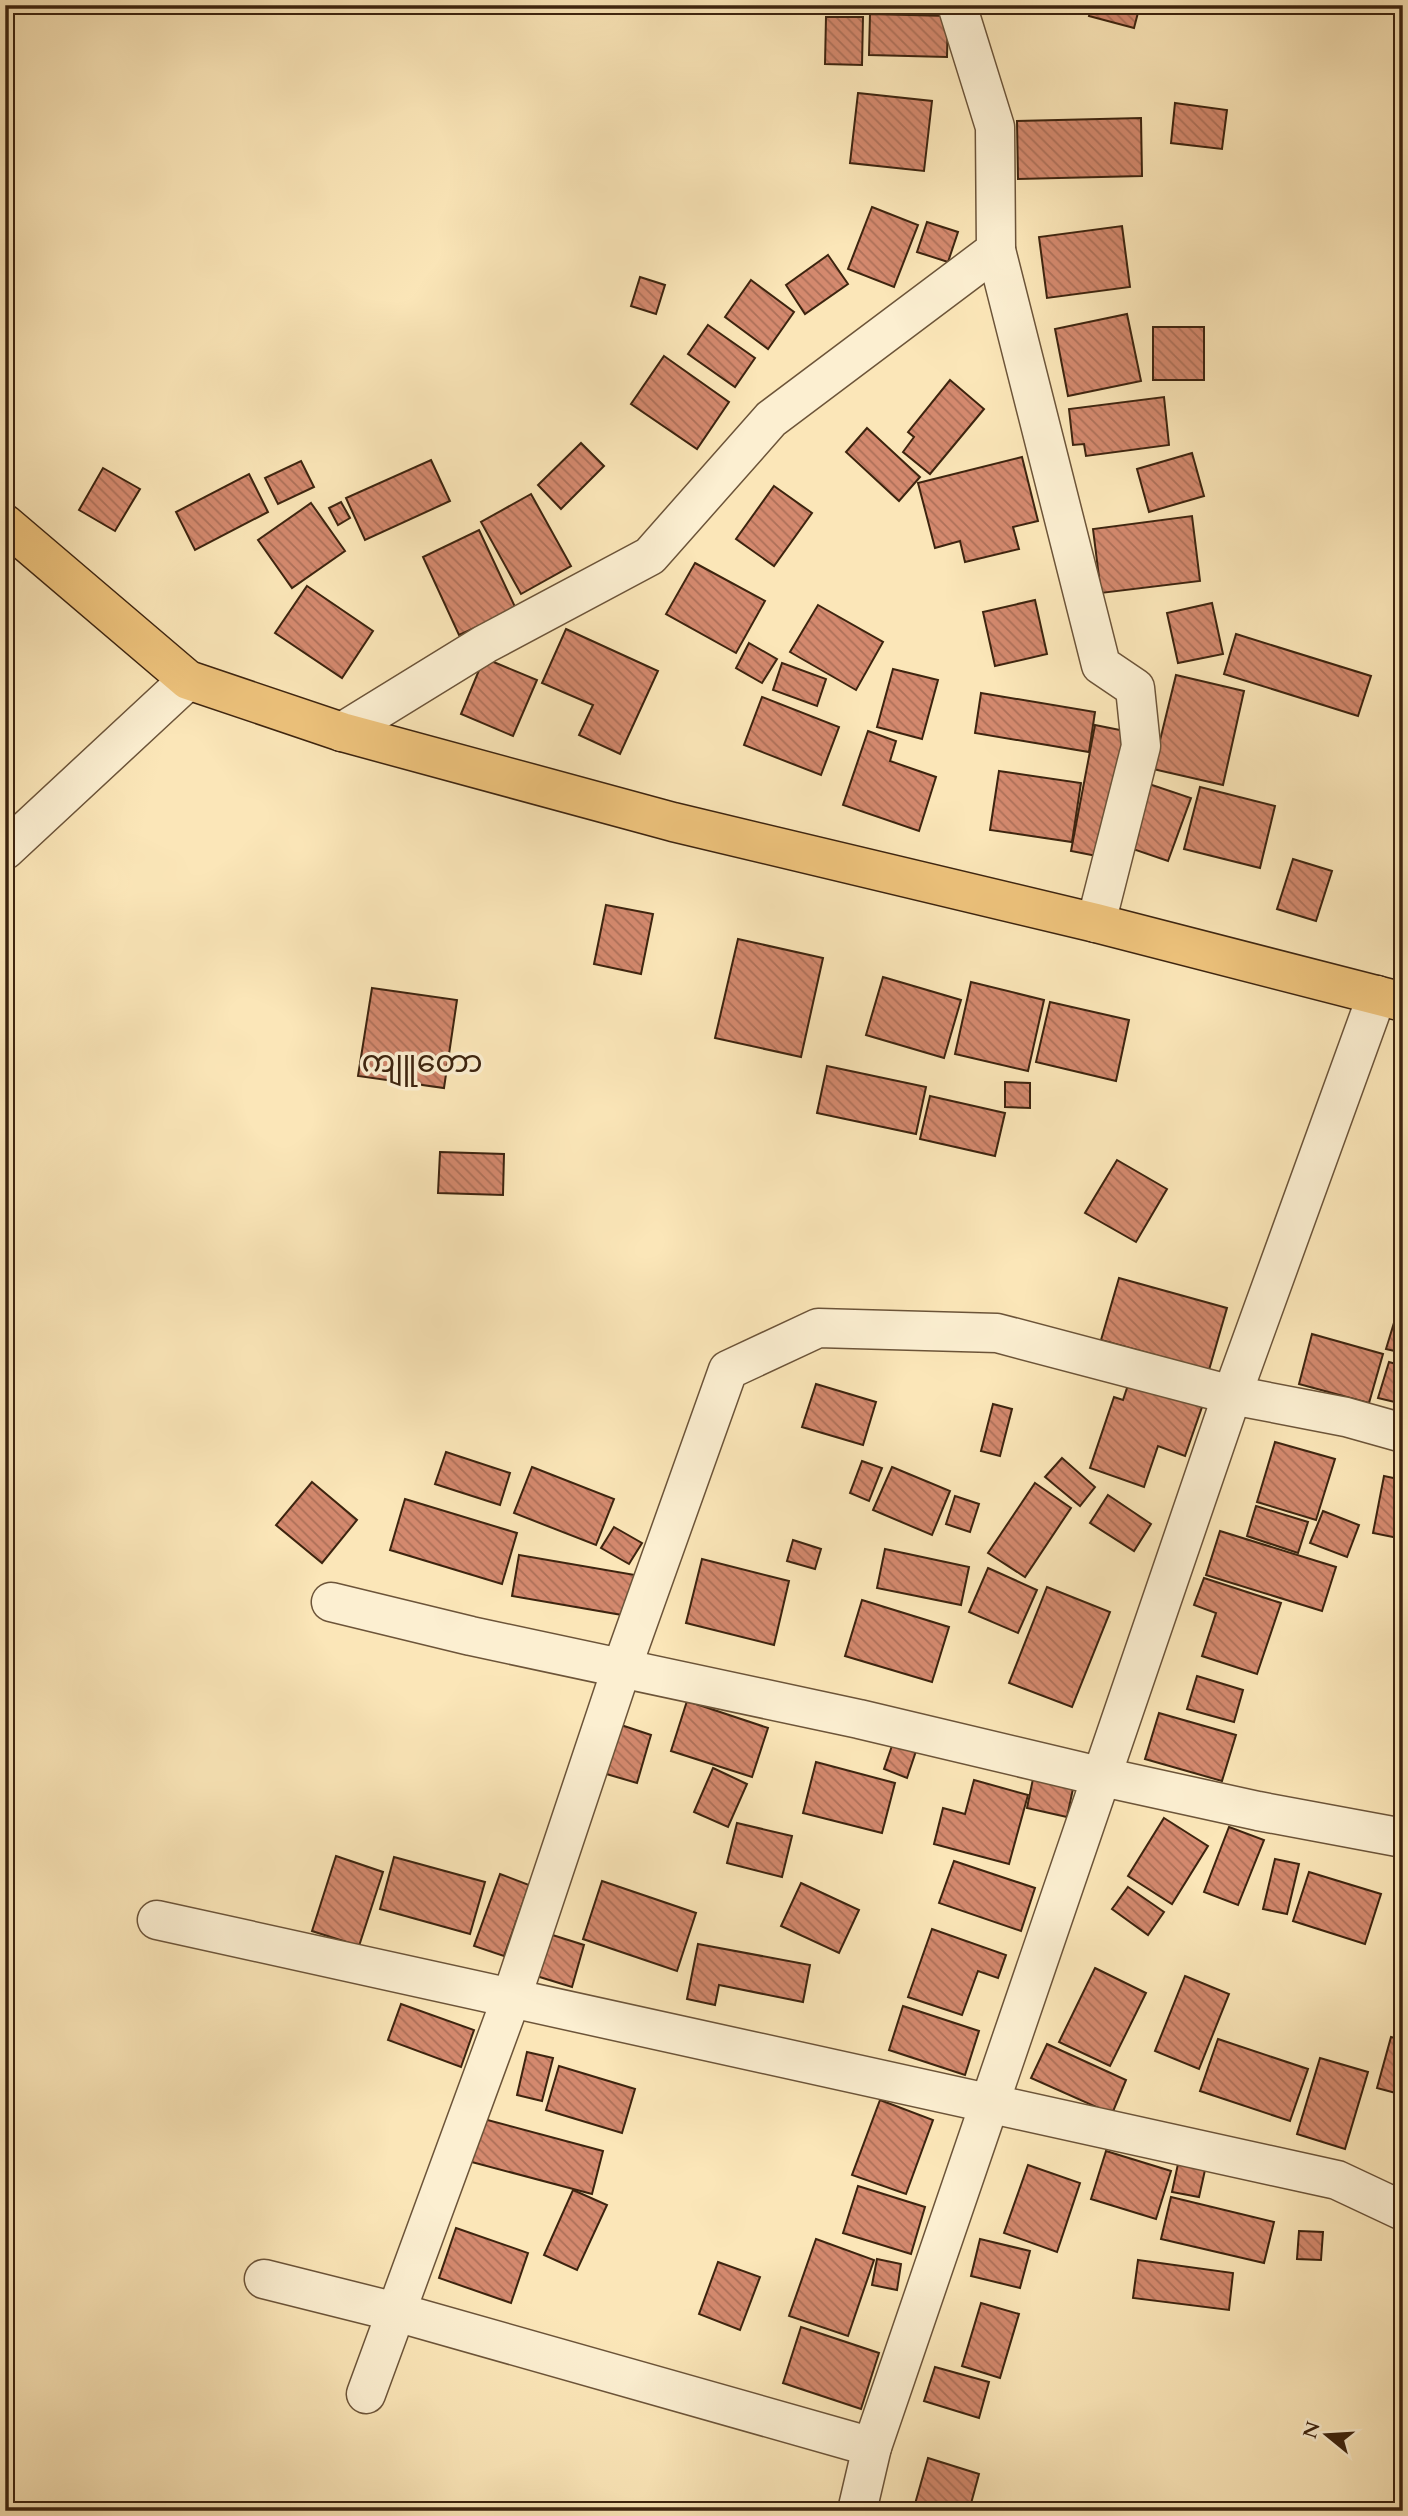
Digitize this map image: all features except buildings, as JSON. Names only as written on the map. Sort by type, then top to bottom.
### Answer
[{"type":"highway","points":[[5,524],[188,680],[342,732],[673,822],[1096,923],[1380,996]]},
{"type":"street","points":[[957,5],[995,127],[996,250],[1101,665],[1135,688],[1141,746],[1096,923]]},
{"type":"street","points":[[342,732],[485,644],[650,556],[771,419],[996,250]]},
{"type":"street","points":[[5,850],[188,680]]},
{"type":"street","points":[[857,2511],[872,2447],[1232,1395],[1380,996]]},
{"type":"street","points":[[366,2393],[511,1999],[621,1670],[728,1370],[818,1328],[996,1333],[1232,1395],[1346,1417],[1403,1433]]},
{"type":"street","points":[[331,1602],[621,1670],[859,1719],[1258,1811],[1403,1838]]},
{"type":"street","points":[[158,1920],[1337,2180],[1403,2211]]},
{"type":"street","points":[[264,2279],[396,2312],[872,2447]]},
{"type":"district","name":"ကျူတော","points":[[422,1062]]}]
